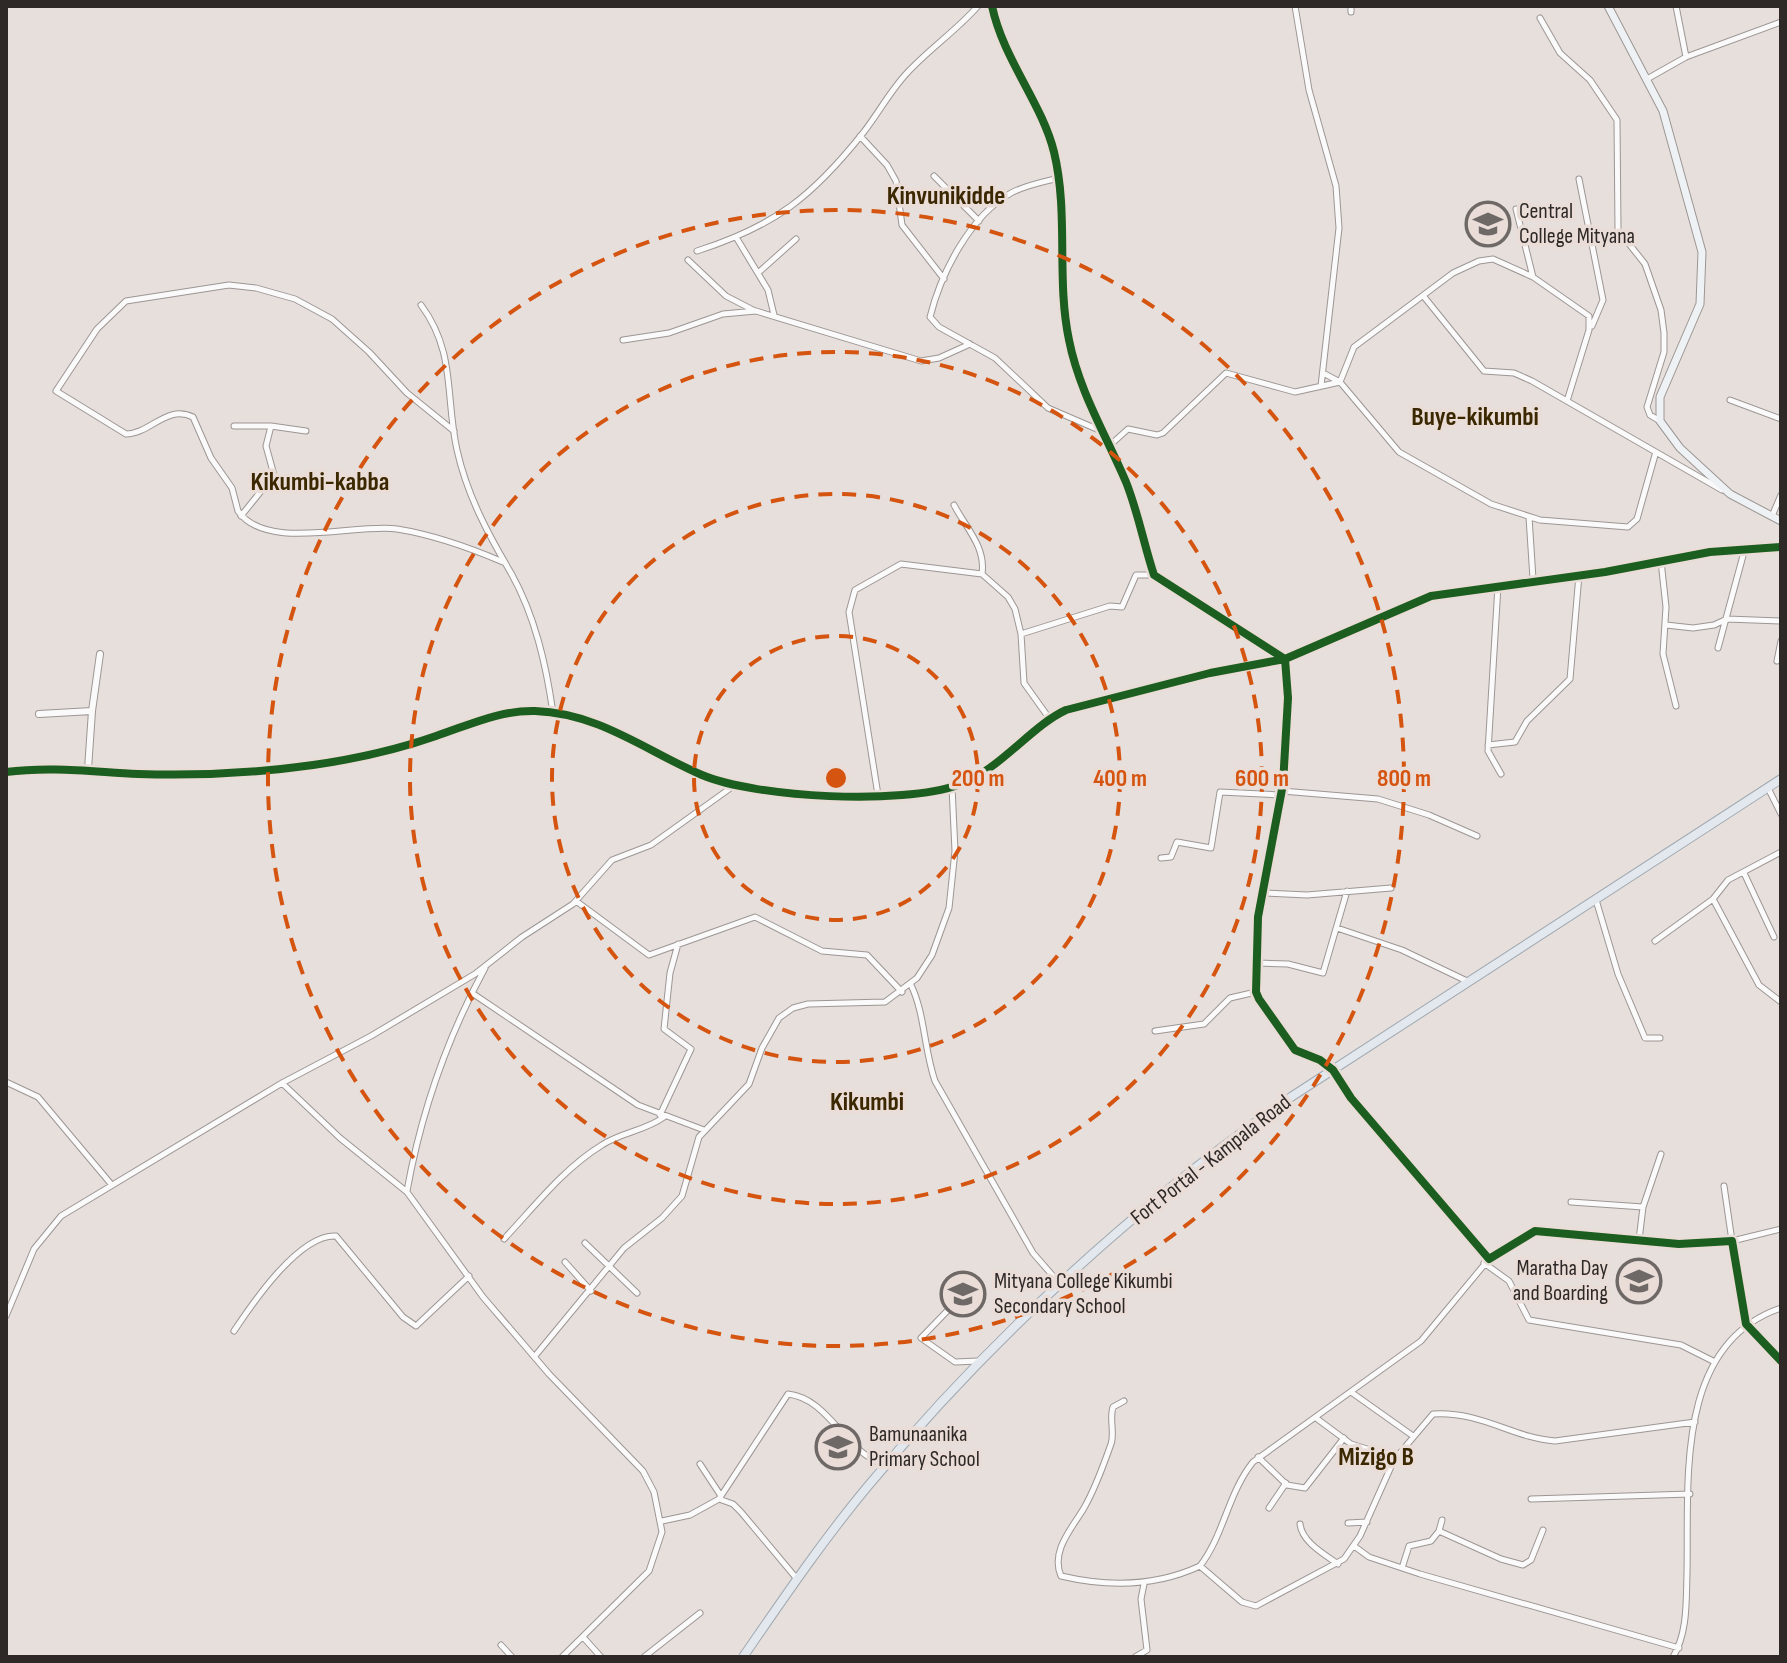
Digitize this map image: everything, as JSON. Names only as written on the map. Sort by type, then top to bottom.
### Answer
[{"type":"main road","points":[[1608,6],[1663,111],[1702,252],[1700,304],[1660,397],[1660,421],[1680,448],[1730,494],[1781,521]]},
{"type":"main road","name":"Fort Portal - Kampala Road","points":[[743,1657],[797,1580],[887,1465],[983,1361],[1060,1284],[1245,1129],[1781,779]]},
{"type":"street","points":[[697,251],[736,237],[792,207],[828,175],[907,73],[949,38],[978,6]]},
{"type":"street","points":[[992,6],[1005,48],[1053,147],[1059,178],[1064,311],[1073,358],[1107,447],[1127,485],[1154,575]]},
{"type":"street","points":[[1295,6],[1309,90],[1337,200],[1339,241],[1325,374],[1321,386]]},
{"type":"street","points":[[1676,6],[1686,57]]},
{"type":"street","points":[[1540,18],[1553,44],[1590,80],[1617,120],[1618,230],[1645,264],[1661,310],[1664,352],[1647,407],[1650,415],[1660,421]]},
{"type":"street","points":[[1647,79],[1686,57],[1781,22]]},
{"type":"street","points":[[860,136],[892,173],[899,194],[902,225],[944,280]]},
{"type":"street","points":[[934,176],[979,221]]},
{"type":"street","points":[[1059,178],[1013,192],[979,221],[956,253],[930,317],[939,327],[995,358],[1048,408],[1100,430]]},
{"type":"street","points":[[1579,179],[1603,300],[1589,330]]},
{"type":"street","points":[[1516,209],[1533,277]]},
{"type":"street","points":[[736,237],[768,290],[774,316]]},
{"type":"street","points":[[759,272],[796,239]]},
{"type":"street","points":[[1340,382],[1354,347],[1425,298],[1453,273],[1487,259],[1501,261],[1533,277],[1585,311],[1591,321],[1567,401]]},
{"type":"street","points":[[688,260],[726,296],[780,321],[802,323],[846,340],[921,361],[939,358],[970,344]]},
{"type":"street","points":[[454,431],[407,393],[351,335],[295,299],[256,288],[229,285],[126,301],[97,329],[62,380],[57,394],[126,434],[135,434],[176,413],[193,417],[198,422],[205,447],[232,488],[241,516],[261,527],[305,534],[393,529],[432,535],[503,562]]},
{"type":"street","points":[[1425,298],[1484,371],[1514,373],[1567,401],[1655,455],[1730,494]]},
{"type":"street","points":[[421,305],[440,335],[445,350],[454,431],[474,507],[535,630],[553,713]]},
{"type":"street","points":[[623,340],[669,333],[723,314],[756,311]]},
{"type":"street","points":[[1107,447],[1128,429],[1163,433],[1226,373],[1295,392],[1340,382]]},
{"type":"street","points":[[1325,374],[1340,382],[1399,452],[1475,496],[1529,517],[1628,527],[1633,524],[1655,455]]},
{"type":"street","points":[[1730,400],[1781,419]]},
{"type":"street","points":[[234,426],[271,426],[306,431]]},
{"type":"street","points":[[241,516],[274,475],[266,446],[271,426]]},
{"type":"street","points":[[1772,516],[1781,495]]},
{"type":"street","points":[[954,505],[980,549],[984,561],[982,574]]},
{"type":"street","points":[[1529,517],[1533,579]]},
{"type":"street","points":[[6,772],[88,769],[184,774],[309,765],[389,750],[502,714],[553,713],[579,715],[732,787],[764,793],[878,795],[952,787],[1024,744],[1049,718],[1066,710],[1210,673],[1285,659],[1431,596],[1710,552],[1781,547]]},
{"type":"street","points":[[1718,648],[1744,552]]},
{"type":"street","points":[[1661,561],[1666,625],[1663,654],[1676,706]]},
{"type":"street","points":[[878,795],[849,612],[855,590],[901,564],[982,574],[1013,604],[1021,634],[1024,683],[1049,718]]},
{"type":"street","points":[[1021,634],[1110,606],[1122,607],[1136,575],[1154,575],[1285,659]]},
{"type":"street","points":[[1488,745],[1515,742],[1527,721],[1570,679],[1579,575]]},
{"type":"street","points":[[1498,586],[1488,745],[1490,757],[1501,774]]},
{"type":"street","points":[[1666,625],[1706,627],[1727,619],[1781,621]]},
{"type":"street","points":[[1777,661],[1781,641]]},
{"type":"street","points":[[88,769],[100,654]]},
{"type":"street","points":[[1285,659],[1288,698],[1282,793],[1258,917],[1256,992],[1295,1050],[1305,1057],[1320,1060],[1333,1070],[1351,1098],[1487,1261],[1509,1281],[1529,1320],[1681,1345],[1715,1362]]},
{"type":"street","points":[[39,714],[92,711]]},
{"type":"street","points":[[6,1316],[34,1249],[61,1216],[282,1083],[371,1036],[487,965],[576,901],[612,860],[651,845],[732,787]]},
{"type":"street","points":[[535,1356],[624,1248],[662,1218],[682,1196],[694,1150],[704,1130],[749,1084],[769,1031],[786,1011],[808,1004],[872,1005],[911,985],[932,955],[949,908],[955,851],[952,787]]},
{"type":"street","points":[[1768,788],[1781,814]]},
{"type":"street","points":[[1161,858],[1171,857],[1177,842],[1211,848],[1220,792],[1378,799],[1429,815],[1477,836]]},
{"type":"street","points":[[1655,941],[1713,899],[1728,880],[1781,852]]},
{"type":"street","points":[[1744,873],[1774,937]]},
{"type":"street","points":[[1265,893],[1307,895],[1391,888]]},
{"type":"street","points":[[1258,963],[1288,964],[1320,975],[1347,891]]},
{"type":"street","points":[[1713,899],[1759,985],[1781,1002]]},
{"type":"street","points":[[1596,900],[1628,1001],[1645,1038],[1660,1038]]},
{"type":"street","points":[[576,901],[646,954],[755,917],[822,951],[867,955],[902,992]]},
{"type":"street","points":[[1337,928],[1402,950],[1469,983]]},
{"type":"street","points":[[504,1239],[547,1191],[585,1157],[603,1144],[653,1125],[662,1116],[691,1051],[664,1029],[670,973],[678,944]]},
{"type":"street","points":[[407,1192],[420,1129],[439,1069],[487,965]]},
{"type":"street","points":[[911,985],[920,1012],[925,1051],[935,1081],[1033,1253],[1060,1284]]},
{"type":"street","points":[[1155,1031],[1204,1024],[1230,998],[1256,992]]},
{"type":"street","points":[[472,993],[609,1086],[662,1116],[704,1130]]},
{"type":"street","points":[[6,1082],[38,1097],[111,1184]]},
{"type":"street","points":[[282,1083],[340,1138],[407,1192],[469,1276],[535,1356],[643,1471],[662,1521],[660,1543],[649,1571],[562,1657]]},
{"type":"street","points":[[1639,1240],[1643,1207],[1661,1154]]},
{"type":"street","points":[[1724,1186],[1746,1324],[1781,1361]]},
{"type":"street","points":[[1571,1202],[1643,1207]]},
{"type":"street","points":[[1124,1401],[1113,1407],[1110,1417],[1111,1444],[1084,1508],[1070,1527],[1058,1568],[1061,1576],[1087,1582],[1144,1584],[1200,1566],[1214,1544],[1240,1479],[1258,1457],[1421,1341],[1487,1261],[1535,1231],[1679,1244],[1732,1241],[1781,1229]]},
{"type":"street","points":[[234,1331],[264,1286],[300,1253],[329,1236],[336,1236],[403,1317],[416,1326],[469,1276]]},
{"type":"street","points":[[585,1243],[637,1293]]},
{"type":"street","points":[[565,1262],[591,1291]]},
{"type":"street","points":[[951,1307],[921,1338],[955,1362],[983,1361]]},
{"type":"street","points":[[1673,1657],[1679,1648],[1686,1609],[1697,1404],[1715,1362],[1746,1324],[1781,1308]]},
{"type":"street","points":[[1351,1392],[1413,1436]]},
{"type":"street","points":[[662,1521],[690,1515],[720,1498],[788,1394],[824,1412],[867,1459],[887,1465]]},
{"type":"street","points":[[1200,1566],[1242,1602],[1256,1606],[1338,1564],[1354,1546],[1367,1522],[1380,1485],[1396,1458],[1427,1418],[1438,1413],[1495,1422],[1541,1440],[1555,1441],[1695,1422]]},
{"type":"street","points":[[1316,1418],[1362,1448],[1396,1458]]},
{"type":"street","points":[[1258,1457],[1286,1483],[1305,1488],[1344,1438]]},
{"type":"street","points":[[700,1464],[720,1498],[741,1512],[797,1580]]},
{"type":"street","points":[[1269,1508],[1286,1483]]},
{"type":"street","points":[[1531,1499],[1690,1494]]},
{"type":"street","points":[[1402,1568],[1409,1546],[1431,1541],[1439,1531],[1442,1520]]},
{"type":"street","points":[[1348,1523],[1367,1522]]},
{"type":"street","points":[[1300,1524],[1301,1532],[1310,1542],[1338,1564]]},
{"type":"street","points":[[1439,1531],[1523,1565],[1531,1560],[1543,1530]]},
{"type":"street","points":[[1354,1546],[1362,1554],[1402,1568],[1679,1648]]},
{"type":"street","points":[[1135,1657],[1147,1650],[1141,1599],[1144,1584]]},
{"type":"street","points":[[644,1657],[700,1613]]},
{"type":"street","points":[[583,1637],[601,1657]]},
{"type":"street","points":[[501,1645],[512,1657]]},
{"type":"cycle path","points":[[992,6],[1005,44],[1041,116],[1054,152],[1061,199],[1063,293],[1069,340],[1086,395],[1130,493],[1154,575],[1285,659],[1288,698],[1283,784],[1258,917],[1256,992],[1259,999],[1295,1050],[1320,1060],[1333,1070],[1351,1098],[1489,1259],[1535,1231],[1679,1244],[1732,1241],[1746,1324],[1781,1361]]},
{"type":"cycle path","points":[[6,772],[56,769],[182,775],[291,768],[375,754],[497,716],[535,711],[580,718],[702,775],[726,783],[792,794],[902,795],[933,791],[973,778],[1040,726],[1066,710],[1210,673],[1285,659],[1431,596],[1605,572],[1710,552],[1781,547]]},
{"type":"place","name":"Central College Mityana","points":[[1488,224]]},
{"type":"place","name":"Maratha Day and Boarding","points":[[1639,1281]]},
{"type":"place","name":"Mityana College Kikumbi Secondary School","points":[[963,1294]]},
{"type":"place","name":"Bamunaanika Primary School","points":[[838,1447]]},
{"type":"district","name":"Kinvunikidde","points":[[946,196]]},
{"type":"district","name":"Buye-kikumbi","points":[[1475,417]]},
{"type":"district","name":"Kikumbi-kabba","points":[[320,482]]},
{"type":"district","name":"Kikumbi","points":[[867,1102]]},
{"type":"district","name":"Mizigo B","points":[[1376,1457]]}]
